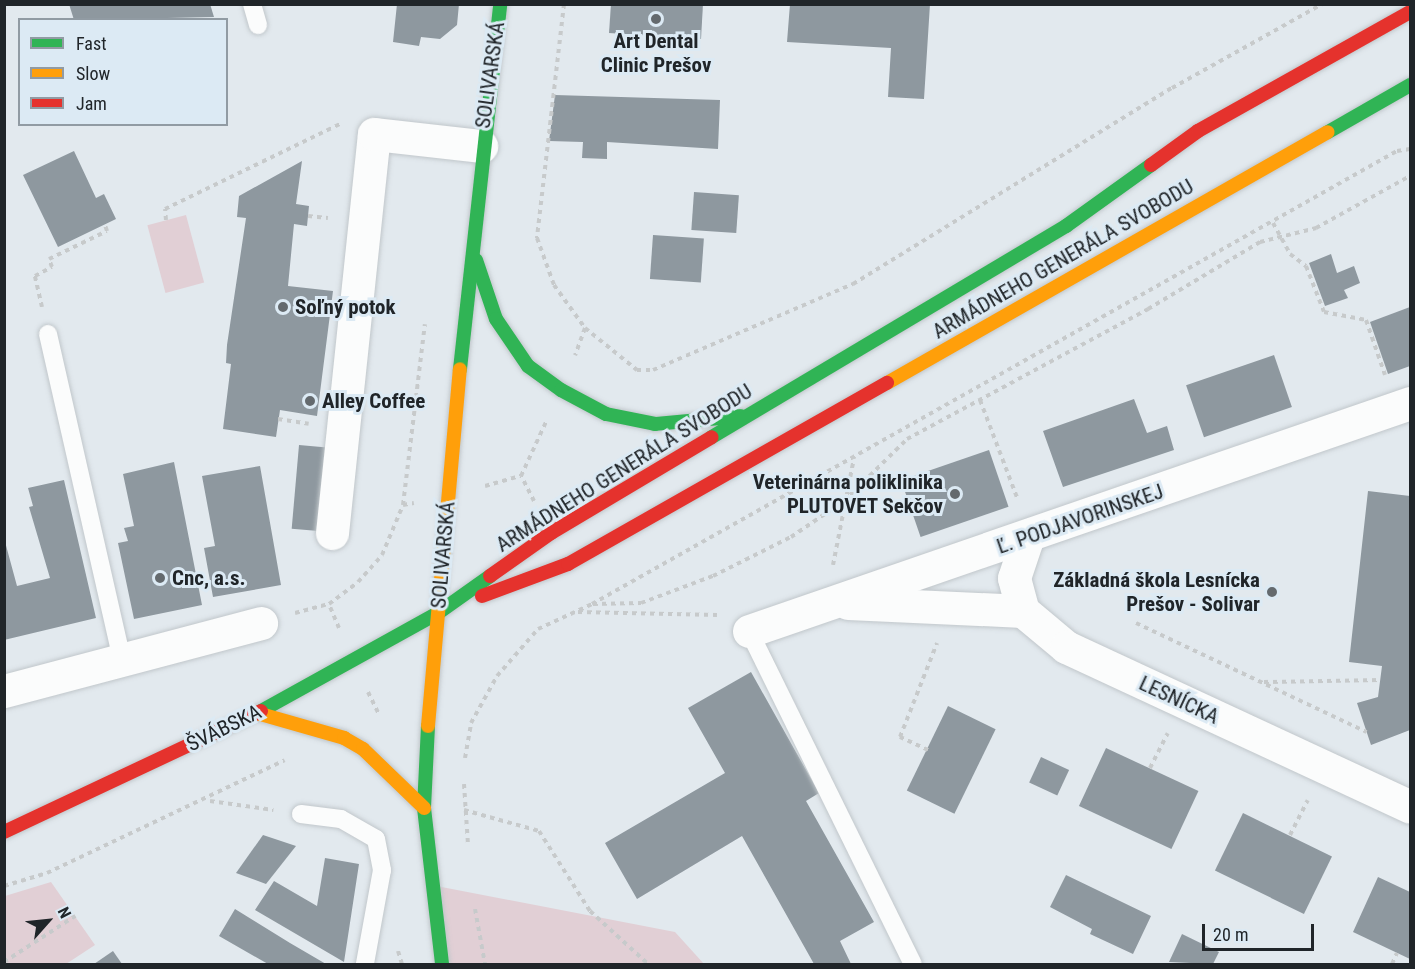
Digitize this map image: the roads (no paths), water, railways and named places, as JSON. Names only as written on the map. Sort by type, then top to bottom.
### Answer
[{"type":"street","name":"SOLIVARSKÁ","points":[[442,964],[424,808],[448,496],[481,146],[500,4]]},
{"type":"street","name":"ARMÁDNEHO GENERÁLA SVOBODU","points":[[438,613],[551,533],[1066,226],[1198,132],[1410,12]]},
{"type":"street","name":"ARMÁDNEHO GENERÁLA SVOBODU","points":[[438,613],[568,564],[1410,85]]},
{"type":"street","name":"SOLIVARSKÁ","points":[[332,533],[374,134],[481,146]]},
{"type":"street","points":[[472,248],[496,318],[528,366],[561,390],[606,414],[655,423],[749,415]]},
{"type":"street","name":"Ľ. PODJAVORINSKEJ","points":[[749,631],[827,602],[1027,539],[1410,404]]},
{"type":"street","points":[[827,602],[1023,611],[1014,578],[1027,539]]},
{"type":"street","name":"LESNÍCKA","points":[[1023,611],[1066,647],[1410,807]]},
{"type":"street","name":"ŠVÁBSKA","points":[[4,832],[257,713],[438,613]]},
{"type":"street","points":[[4,691],[261,623]]},
{"type":"street","points":[[257,713],[344,738],[363,749],[424,808]]},
{"type":"lane","points":[[252,4],[258,25]]},
{"type":"lane","points":[[48,334],[122,660]]},
{"type":"lane","points":[[749,631],[913,964]]},
{"type":"lane","points":[[301,814],[341,819],[376,839],[382,870],[365,964]]},
{"type":"place","name":"Art Dental Clinic Prešov","points":[[656,19]]},
{"type":"place","name":"Soľný potok","points":[[283,307]]},
{"type":"place","name":"Alley Coffee","points":[[310,401]]},
{"type":"place","name":"Veterinárna poliklinika PLUTOVET Sekčov","points":[[955,494]]},
{"type":"place","name":"Cnc, a.s.","points":[[160,578]]},
{"type":"place","name":"Základná škola Lesnícka Prešov - Solivar","points":[[1272,592]]}]
